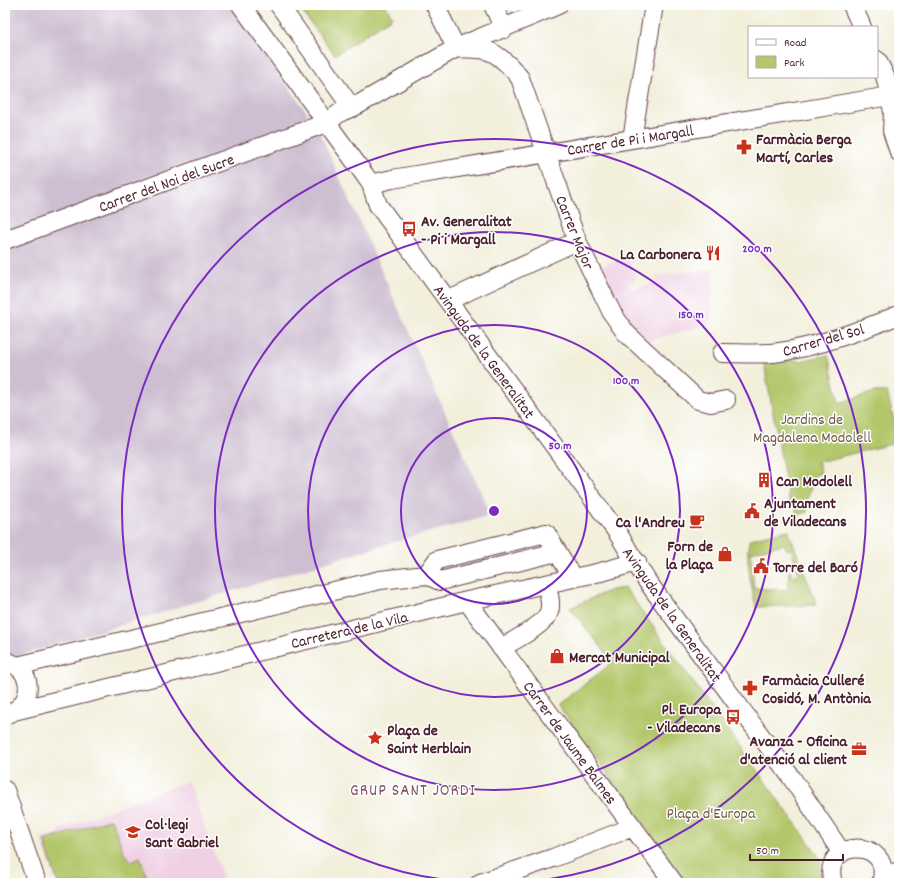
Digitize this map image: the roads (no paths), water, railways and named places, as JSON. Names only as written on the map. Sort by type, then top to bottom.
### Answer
[{"type":"street","name":"Avinguda de la Generalitat","points":[[241,5],[371,184],[378,205],[449,300],[637,562],[649,584],[792,777],[842,853]]},
{"type":"street","points":[[279,5],[352,108]]},
{"type":"street","points":[[435,5],[456,48]]},
{"type":"street","points":[[494,5],[504,29]]},
{"type":"street","name":"Carrer del Noi del Sucre","points":[[5,240],[326,123],[341,112],[352,108],[456,48],[558,5]]},
{"type":"street","points":[[632,139],[654,5]]},
{"type":"street","points":[[852,5],[862,26]]},
{"type":"street","name":"Carrer Major","points":[[456,48],[491,52],[515,71],[520,78],[577,241],[612,313],[626,333],[698,400],[711,403],[726,400]]},
{"type":"street","points":[[878,62],[894,94],[892,131],[899,152]]},
{"type":"street","name":"Carrer de Pi i Margall","points":[[371,184],[546,152],[632,139],[894,94]]},
{"type":"street","points":[[449,300],[577,241]]},
{"type":"street","name":"Carrer del Sol","points":[[722,353],[779,353],[812,346],[861,330],[899,314]]},
{"type":"street","points":[[426,575],[437,560],[546,533],[573,578]]},
{"type":"street","points":[[9,660],[380,580],[426,575],[440,581],[557,552]]},
{"type":"street","name":"Carretera de la Vila","points":[[11,712],[61,698],[637,562]]},
{"type":"street","points":[[501,648],[537,626],[547,617],[550,611],[547,584]]},
{"type":"street","name":"Carrer de Jaume Balmes","points":[[467,601],[674,883]]},
{"type":"street","points":[[9,660],[24,674],[28,685],[27,696],[11,712]]},
{"type":"street","points":[[28,685],[61,698]]},
{"type":"street","points":[[5,790],[36,883]]},
{"type":"street","points":[[480,883],[553,858],[633,827]]},
{"type":"street","points":[[833,883],[832,867],[836,859],[842,853],[855,848],[868,850],[878,859],[888,876]]},
{"type":"place","name":"Farmàcia Berga Martí, Carles","points":[[744,147]]},
{"type":"place","name":"Av. Generalitat - Pi i Margall","points":[[409,229]]},
{"type":"place","name":"La Carbonera","points":[[713,253]]},
{"type":"place","name":"Can Modolell","points":[[764,480]]},
{"type":"place","name":"Ajuntament de Viladecans","points":[[752,511]]},
{"type":"place","name":"Ca l'Andreu","points":[[697,521]]},
{"type":"place","name":"Forn de la Plaça","points":[[725,554]]},
{"type":"place","name":"Torre del Baró","points":[[761,566]]},
{"type":"place","name":"Mercat Municipal","points":[[557,656]]},
{"type":"place","name":"Farmàcia Culleré Cosidó, M. Antònia","points":[[750,688]]},
{"type":"place","name":"Pl. Europa - Viladecans","points":[[733,717]]},
{"type":"place","name":"Plaça de Saint Herblain","points":[[375,738]]},
{"type":"place","name":"Avanza - Oficina d'atenció al client","points":[[859,749]]},
{"type":"place","name":"Col·legi Sant Gabriel","points":[[133,832]]},
{"type":"district","name":"GRUP SANT JORDI","points":[[413,789]]},
{"type":"park label","name":"Jardins de Magdalena Modolell","points":[[812,427]]},
{"type":"park label","name":"Plaça d'Europa","points":[[711,812]]}]
